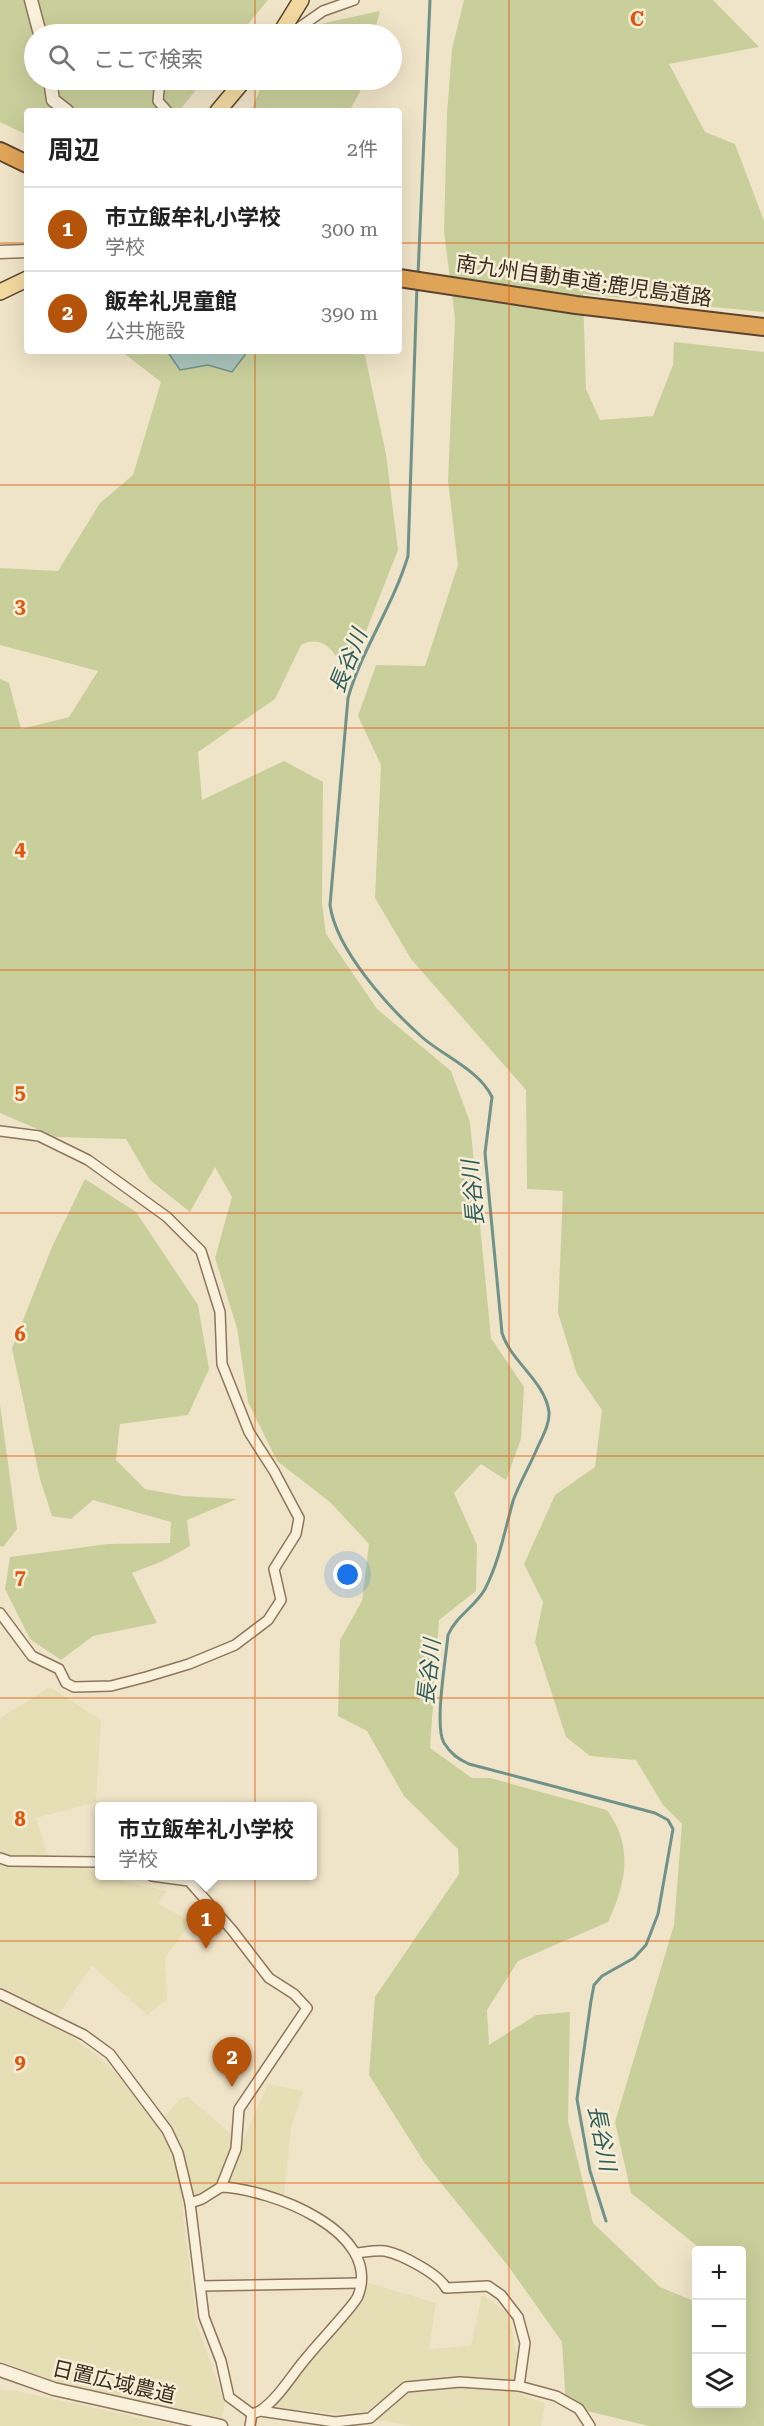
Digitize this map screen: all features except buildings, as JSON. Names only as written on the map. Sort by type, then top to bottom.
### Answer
[{"type":"highway","points":[[0,151],[24,163]]},
{"type":"highway","name":"南九州自動車道;鹿児島道路","points":[[402,278],[576,305],[764,327]]},
{"type":"main road","points":[[286,24],[301,0]]},
{"type":"main road","points":[[221,108],[236,90]]},
{"type":"main road","points":[[0,292],[24,280]]},
{"type":"street","points":[[31,0],[37,24]]},
{"type":"street","points":[[304,24],[323,11],[354,0]]},
{"type":"street","points":[[52,90],[53,100],[63,108]]},
{"type":"street","points":[[159,90],[158,101],[164,108]]},
{"type":"street","points":[[0,252],[24,250]]},
{"type":"street","points":[[0,1131],[39,1136],[88,1160],[167,1217],[201,1251],[220,1312],[222,1364],[249,1432],[274,1471],[298,1518],[296,1534],[274,1569],[280,1600],[268,1620],[235,1645],[189,1664],[111,1686],[74,1687],[66,1683],[59,1669],[32,1656],[0,1613]]},
{"type":"street","points":[[0,1858],[9,1861],[95,1862]]},
{"type":"street","points":[[183,1880],[189,1881],[232,1930],[269,1978],[294,1994],[307,2008],[239,2109],[240,2125],[236,2148],[221,2187],[202,2199],[190,2203]]},
{"type":"street","points":[[0,1994],[84,2036],[120,2064],[167,2130],[178,2153],[190,2203],[204,2317],[221,2361],[226,2390],[235,2404],[256,2413],[335,2422],[370,2418],[406,2387],[460,2382],[519,2386],[564,2400],[579,2409],[590,2426]]},
{"type":"street","points":[[221,2187],[295,2206],[321,2220],[341,2235],[357,2253],[360,2283],[358,2297],[281,2391],[256,2413],[250,2426]]},
{"type":"street","points":[[357,2253],[387,2251],[416,2264],[443,2281],[446,2288],[488,2286],[501,2295],[518,2317],[525,2343],[519,2386]]},
{"type":"street","points":[[201,2286],[360,2283]]},
{"type":"street","name":"日置広域農道","points":[[0,2370],[35,2384],[221,2426]]},
{"type":"street","points":[[0,2379],[35,2384]]},
{"type":"shaded area","points":[[50,1687],[101,1720],[96,1802],[36,1818],[47,1854],[95,1872],[95,1880],[118,1880],[167,1891],[158,1904],[192,1922],[165,1957],[167,1999],[147,2015],[92,1965],[58,2015],[0,1986],[0,1718]]},
{"type":"shaded area","points":[[0,2001],[68,2034],[93,2052],[112,2069],[157,2125],[181,2098],[188,2097],[242,2143],[268,2084],[303,2091],[291,2129],[284,2195],[231,2183],[222,2174],[214,2187],[206,2192],[198,2193],[182,2207],[197,2324],[225,2404],[222,2418],[57,2382],[0,2361]]},
{"type":"shaded area","points":[[365,2282],[436,2303],[429,2349],[471,2346],[482,2295],[508,2313],[517,2353],[521,2395],[545,2403],[541,2426],[413,2426],[379,2420],[369,2411],[350,2415],[271,2407],[361,2299]]},
{"type":"shaded area","points":[[0,2390],[17,2391],[177,2426],[0,2426]]},
{"type":"green space","points":[[0,0],[268,0],[248,24],[24,24],[24,90],[196,90],[181,108],[24,108],[24,134],[0,122]]},
{"type":"green space","points":[[464,0],[713,0],[759,47],[669,64],[705,132],[735,144],[764,221],[764,312],[583,294],[586,389],[600,420],[653,416],[673,365],[674,342],[764,352],[764,2426],[649,2426],[566,2406],[562,2342],[509,2267],[424,2162],[369,2075],[375,1997],[459,1874],[458,1849],[404,1796],[367,1731],[338,1716],[340,1640],[362,1601],[369,1544],[330,1502],[277,1461],[248,1402],[237,1328],[215,1258],[232,1197],[215,1167],[190,1212],[150,1180],[126,1139],[56,1137],[0,1113],[0,679],[9,683],[21,729],[69,717],[98,671],[0,645],[0,568],[58,571],[100,503],[133,475],[161,382],[125,354],[365,354],[386,454],[398,550],[361,644],[337,658],[322,643],[312,642],[301,645],[275,699],[198,752],[202,800],[284,761],[323,782],[322,904],[326,934],[377,1009],[451,1071],[470,1122],[491,1338],[524,1387],[521,1439],[506,1480],[481,1464],[454,1493],[477,1545],[476,1591],[439,1620],[430,1748],[472,1778],[490,1778],[607,1810],[616,1824],[624,1851],[623,1879],[608,1922],[518,1961],[487,2010],[489,2045],[536,2015],[570,2012],[568,2121],[593,2223],[660,2287],[692,2300],[692,2408],[746,2408],[746,2246],[697,2246],[631,2193],[615,2122],[674,1925],[682,1824],[663,1805],[636,1760],[590,1756],[566,1737],[535,1642],[543,1602],[524,1564],[555,1495],[595,1467],[602,1410],[577,1374],[558,1313],[563,1191],[527,1189],[526,1090],[411,959],[375,898],[381,765],[358,716],[376,665],[425,666],[458,565],[448,481],[455,318],[444,232],[447,114],[452,49]]},
{"type":"green space","points":[[380,11],[377,24],[320,24]]},
{"type":"green space","points":[[260,90],[360,90],[351,108],[252,108]]},
{"type":"green space","points":[[85,1179],[136,1212],[198,1305],[209,1369],[188,1415],[120,1424],[116,1460],[145,1489],[183,1496],[237,1499],[187,1520],[190,1546],[163,1561],[132,1573],[157,1623],[93,1636],[61,1660],[30,1639],[5,1589],[10,1557],[108,1544],[170,1543],[171,1522],[93,1500],[71,1519],[52,1516],[40,1479],[12,1348],[52,1247]]},
{"type":"green space","points":[[0,1404],[17,1529],[3,1547],[0,1546]]},
{"type":"water","points":[[169,354],[245,355],[232,372],[208,365],[180,370]]},
{"type":"waterway","name":"長谷川","points":[[418,275],[430,0]]},
{"type":"waterway","name":"長谷川","points":[[417,285],[408,556],[402,574],[361,662],[348,698],[330,905],[342,941],[380,995],[423,1038],[479,1079],[492,1097],[485,1153],[502,1333],[506,1343],[541,1391],[549,1412],[545,1432],[513,1501],[490,1579],[481,1595],[451,1628],[448,1635],[440,1707],[441,1734],[444,1743],[455,1756],[469,1764],[655,1813],[668,1820],[673,1829],[658,1914],[646,1945],[634,1958],[602,1976],[594,1985],[591,2001],[577,2099],[590,2171],[606,2221]]},
{"type":"place","name":"市立飯牟礼小学校","points":[[206,1949]]},
{"type":"place","name":"飯牟礼児童館","points":[[232,2087]]}]
